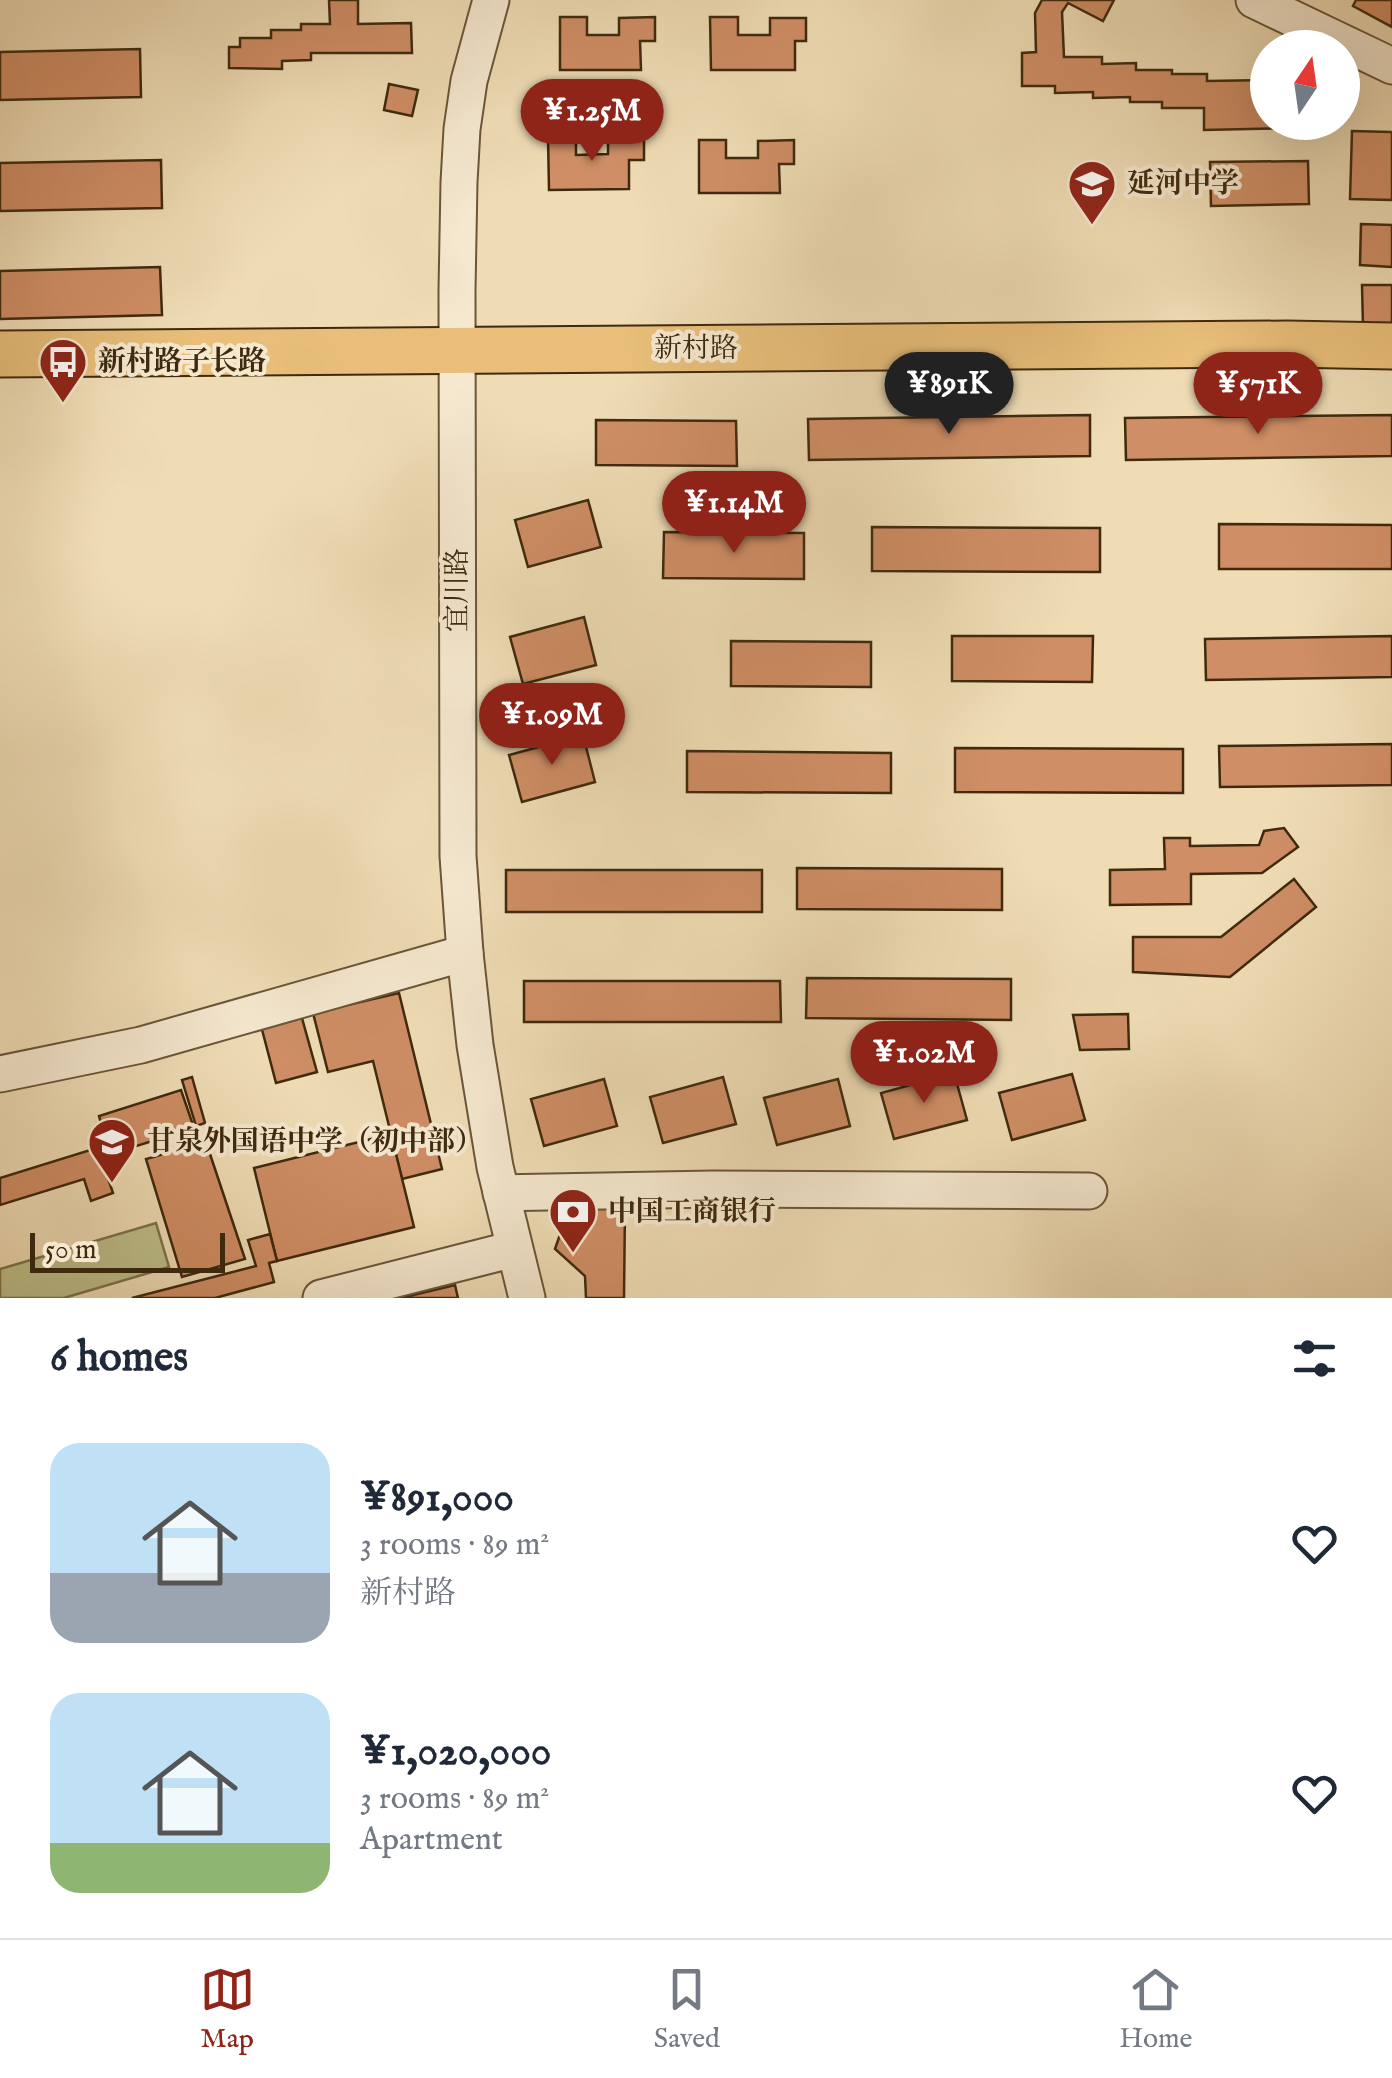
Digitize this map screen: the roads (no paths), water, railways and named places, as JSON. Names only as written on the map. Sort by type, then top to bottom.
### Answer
[{"type":"main road","name":"新村路","points":[[0,354],[1392,346]]},
{"type":"street","name":"宜川路","points":[[491,0],[468,81],[458,182],[458,856],[476,1045],[500,1193],[527,1298]]},
{"type":"street","points":[[1254,0],[1392,66]]},
{"type":"street","points":[[0,1074],[140,1045],[465,953]]},
{"type":"street","points":[[500,1193],[713,1189],[1090,1191]]},
{"type":"street","points":[[320,1298],[377,1291],[514,1249]]},
{"type":"place","name":"延河中学","points":[[1092,226]]},
{"type":"place","name":"新村路子长路","points":[[63,404]]},
{"type":"place","name":"甘泉外国语中学（初中部）","points":[[112,1184]]},
{"type":"place","name":"中国工商银行","points":[[573,1254]]}]
